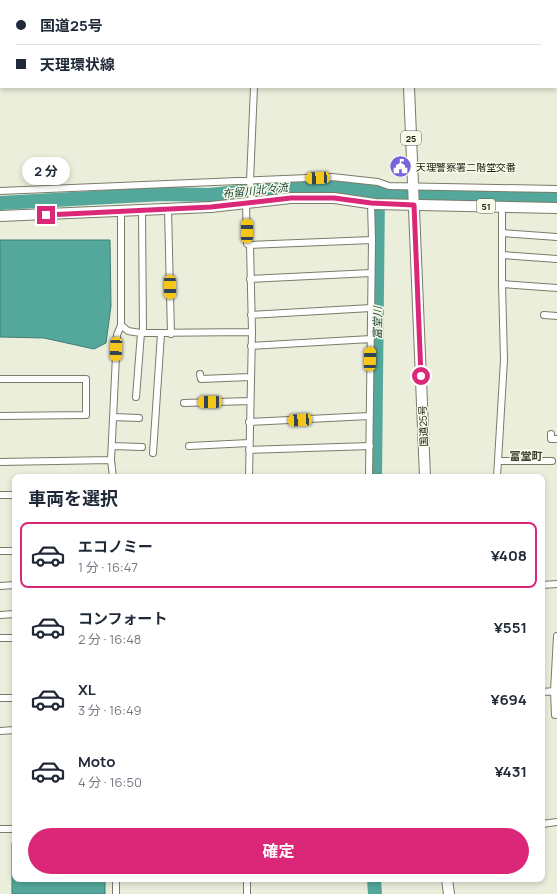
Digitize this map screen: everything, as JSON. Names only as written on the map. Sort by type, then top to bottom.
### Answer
[{"type":"main road","name":"国道25号","points":[[409,88],[425,474]]},
{"type":"main road","name":"51","points":[[0,216],[142,211],[291,198],[334,198],[376,204],[414,203],[557,208]]},
{"type":"main road","points":[[447,882],[449,894]]},
{"type":"street","points":[[249,474],[248,443],[252,332],[250,245],[247,244],[254,88]]},
{"type":"street","points":[[0,191],[250,182],[332,177],[378,182],[389,186],[557,189]]},
{"type":"street","points":[[369,474],[371,272],[372,240],[376,204]]},
{"type":"street","points":[[497,474],[504,360],[502,206]]},
{"type":"street","points":[[168,209],[171,334]]},
{"type":"street","points":[[136,397],[142,333],[142,211]]},
{"type":"street","points":[[112,474],[117,335],[121,325],[121,212]]},
{"type":"street","points":[[502,233],[557,237]]},
{"type":"street","points":[[250,245],[372,240]]},
{"type":"street","points":[[502,255],[557,259]]},
{"type":"street","points":[[250,279],[371,272]]},
{"type":"street","points":[[502,284],[557,288]]},
{"type":"street","points":[[251,315],[371,308]]},
{"type":"street","points":[[544,315],[557,316]]},
{"type":"street","points":[[121,325],[128,331],[142,333],[171,334],[252,332]]},
{"type":"street","points":[[153,453],[161,334]]},
{"type":"street","points":[[251,346],[370,339]]},
{"type":"street","points":[[200,374],[201,379],[250,377]]},
{"type":"street","points":[[0,379],[86,379],[86,415],[0,416]]},
{"type":"street","points":[[184,403],[250,401]]},
{"type":"street","points":[[249,422],[369,416]]},
{"type":"street","points":[[113,417],[139,418]]},
{"type":"street","points":[[551,434],[551,439],[557,439]]},
{"type":"street","points":[[189,446],[248,443]]},
{"type":"street","points":[[112,446],[142,447]]},
{"type":"street","points":[[248,450],[370,446]]},
{"type":"street","points":[[0,462],[112,460]]},
{"type":"street","points":[[498,461],[552,461]]},
{"type":"street","points":[[0,495],[12,495]]},
{"type":"street","points":[[0,551],[12,551]]},
{"type":"street","points":[[545,585],[557,584]]},
{"type":"street","points":[[0,586],[12,585]]},
{"type":"street","points":[[0,615],[12,614]]},
{"type":"street","points":[[557,636],[554,691],[555,715],[557,715]]},
{"type":"street","points":[[0,638],[12,638]]},
{"type":"street","points":[[545,692],[554,691]]},
{"type":"street","points":[[0,698],[12,698]]},
{"type":"street","points":[[0,731],[12,730]]},
{"type":"street","points":[[545,824],[557,822]]},
{"type":"street","points":[[0,829],[12,829]]},
{"type":"street","points":[[116,882],[116,894]]},
{"type":"street","points":[[247,882],[247,894]]},
{"type":"water","points":[[0,240],[110,240],[111,306],[106,343],[94,349],[44,338],[0,337]]},
{"type":"water","points":[[12,882],[105,882],[105,894],[12,894]]},
{"type":"waterway","name":"布留川北々流","points":[[0,203],[163,194],[209,195],[297,186],[339,187],[378,193],[557,199]]},
{"type":"waterway","name":"富堂川","points":[[375,474],[378,193]]},
{"type":"waterway","name":"富堂川","points":[[374,882],[375,894]]},
{"type":"place","name":"天理警察署二階堂交番","points":[[400,167]]},
{"type":"district","name":"富堂町","points":[[526,455]]},
{"type":"route","points":[[46,215],[211,207],[291,198],[334,198],[371,203],[414,205],[421,376]]}]
